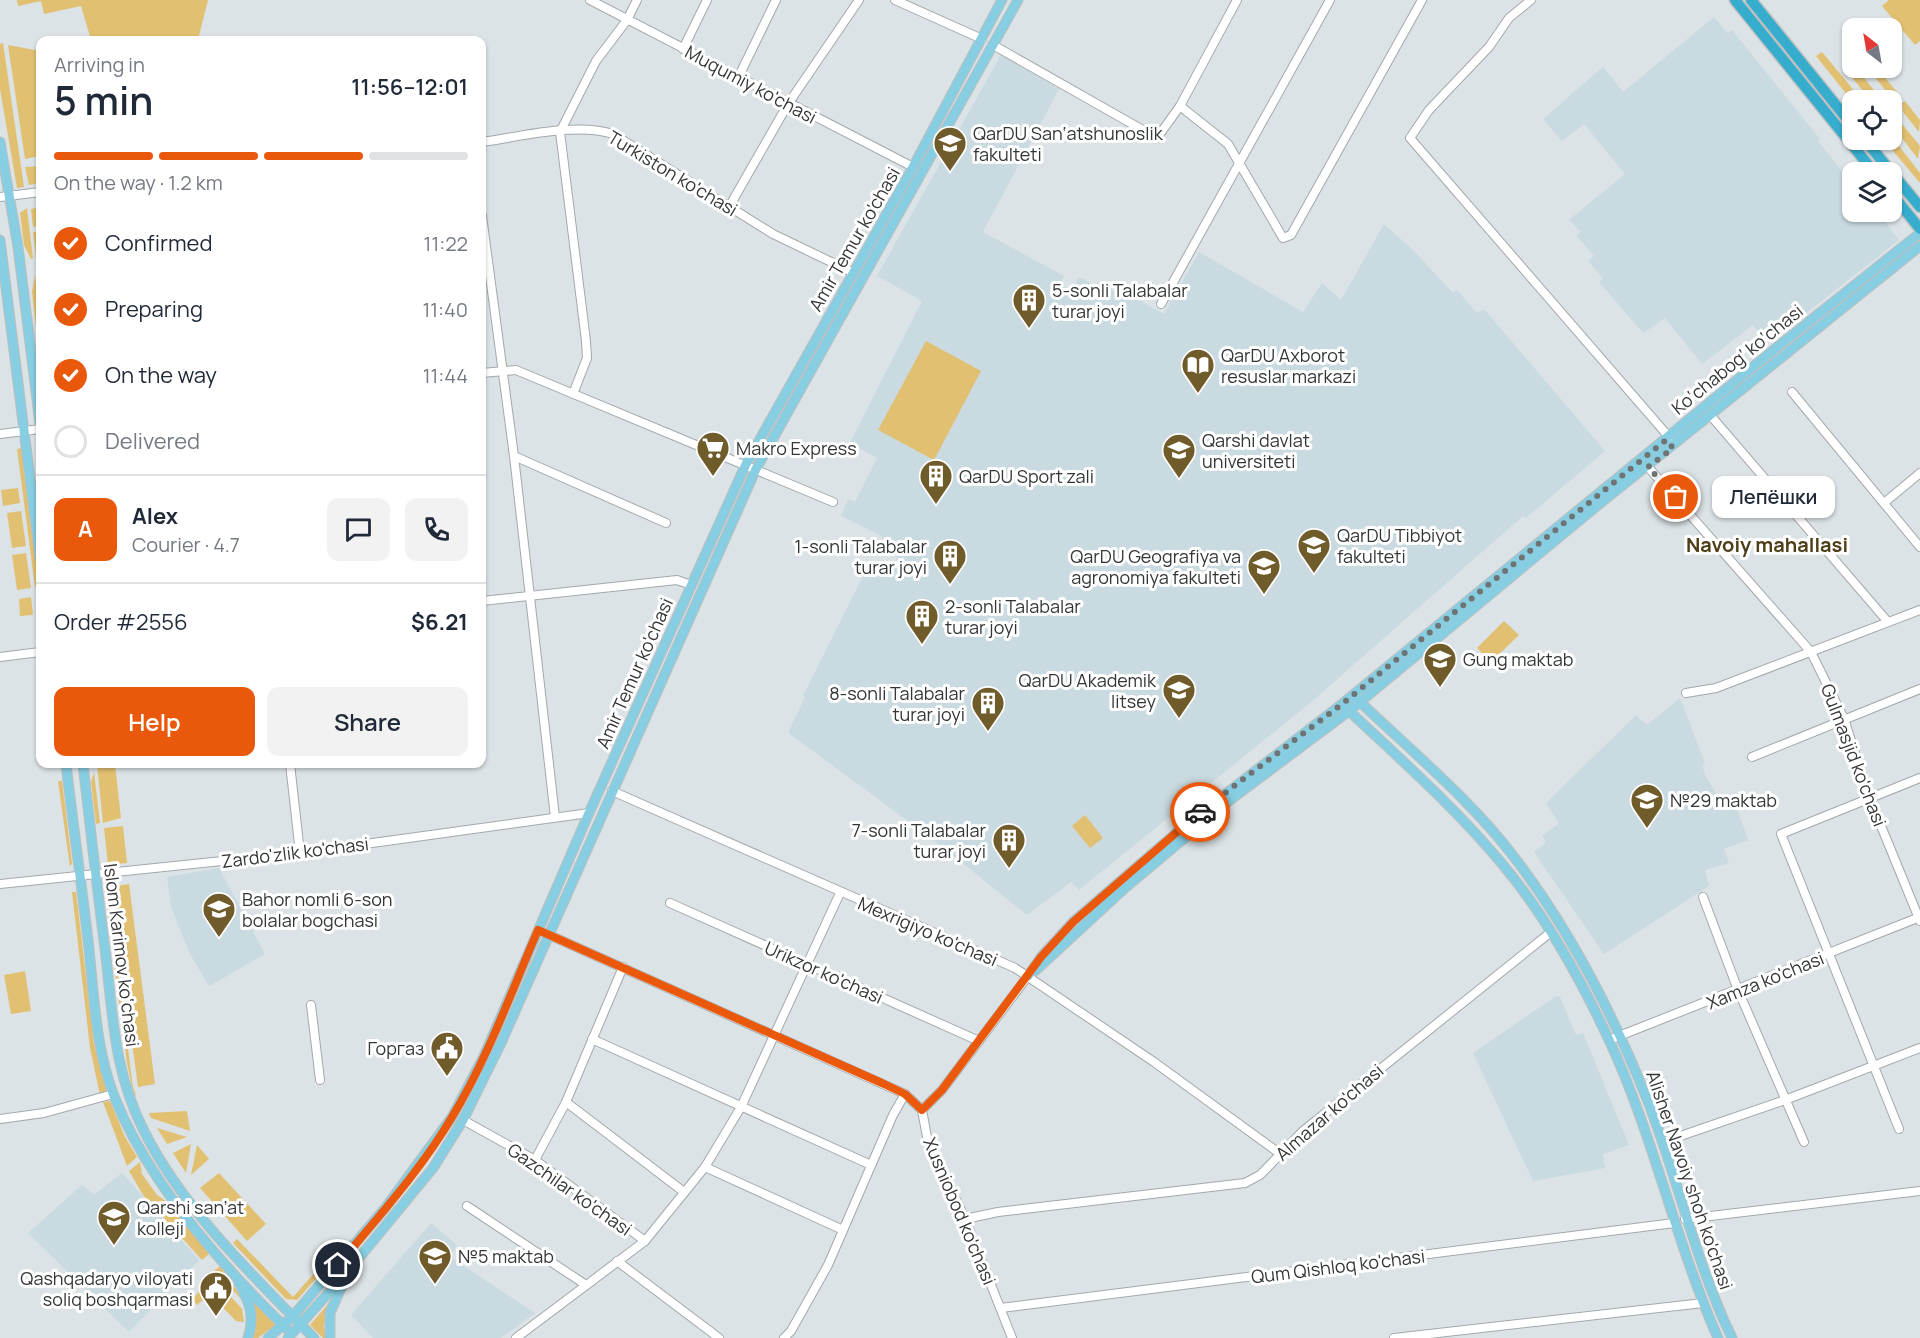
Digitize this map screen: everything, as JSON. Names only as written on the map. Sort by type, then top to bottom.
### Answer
[{"type":"highway","points":[[1735,0],[1842,126]]},
{"type":"highway","points":[[1751,0],[1842,113]]},
{"type":"highway","points":[[1873,150],[1920,207]]},
{"type":"highway","points":[[1902,207],[1920,231]]},
{"type":"main road","name":"Amir Temur ko'chasi","points":[[268,1338],[284,1326],[386,1207],[452,1117],[484,1056],[589,813],[746,464],[913,167],[1002,0]]},
{"type":"main road","name":"Amir Temur ko'chasi","points":[[292,1337],[432,1168],[463,1120],[501,1043],[756,469],[1018,0]]},
{"type":"main road","points":[[982,39],[993,45]]},
{"type":"main road","points":[[0,142],[10,195],[36,393]]},
{"type":"main road","name":"Ko‘chabog‘ ko‘chasi","points":[[1028,976],[1041,957],[1073,922],[1223,794],[1346,708],[1667,438],[1920,231]]},
{"type":"main road","points":[[0,240],[36,521]]},
{"type":"main road","name":"Ko‘chabog‘ ko‘chasi","points":[[1356,699],[1673,448],[1920,246]]},
{"type":"main road","name":"Alisher Navoiy shoh ko'chasi","points":[[1356,699],[1468,808],[1513,856],[1568,937],[1620,1035],[1663,1142],[1685,1219],[1708,1287],[1732,1338]]},
{"type":"main road","name":"Alisher Navoiy shoh ko'chasi","points":[[1346,708],[1435,793],[1489,849],[1551,932],[1609,1040],[1650,1146],[1674,1224],[1703,1304],[1718,1338]]},
{"type":"main road","name":"Islom Karimov ko‘chasi","points":[[66,768],[97,1028],[113,1094],[130,1133],[148,1163],[202,1236],[292,1337]]},
{"type":"main road","name":"Islom Karimov ko‘chasi","points":[[83,768],[110,1017],[125,1085],[144,1131],[188,1197],[227,1246],[314,1338]]},
{"type":"main road","points":[[231,1268],[249,1300],[254,1317],[248,1338]]},
{"type":"main road","points":[[330,1338],[330,1313],[349,1270]]},
{"type":"street","name":"Muqumiy ko'chasi","points":[[590,0],[913,167]]},
{"type":"street","points":[[573,394],[587,358],[560,132],[597,61],[627,20],[637,0]]},
{"type":"street","points":[[683,49],[707,0]]},
{"type":"street","points":[[738,78],[776,0]]},
{"type":"street","points":[[729,207],[788,104],[859,0]]},
{"type":"street","points":[[895,0],[982,39]]},
{"type":"street","points":[[993,45],[1157,138],[1180,106],[1237,0]]},
{"type":"street","points":[[1161,304],[1329,0]]},
{"type":"street","points":[[1180,106],[1228,144],[1283,238],[1291,235],[1422,0]]},
{"type":"street","points":[[1531,0],[1509,18],[1489,47],[1429,110],[1410,138],[1667,438],[1673,448]]},
{"type":"street","name":"Turkiston ko'chasi","points":[[486,141],[560,132],[600,130],[613,134],[773,234],[852,272]]},
{"type":"street","points":[[0,197],[36,192]]},
{"type":"street","points":[[486,245],[531,596],[555,817]]},
{"type":"street","points":[[1776,348],[1783,357]]},
{"type":"street","points":[[486,373],[516,370],[833,502]]},
{"type":"street","points":[[1792,392],[1920,547]]},
{"type":"street","points":[[1711,416],[1888,622]]},
{"type":"street","points":[[0,434],[36,430]]},
{"type":"street","points":[[514,456],[666,523]]},
{"type":"street","name":"Gulmasjid ko'chasi","points":[[1648,467],[1811,652],[1844,719],[1870,799],[1920,919]]},
{"type":"street","points":[[1884,503],[1920,473]]},
{"type":"street","points":[[486,601],[677,580],[692,585]]},
{"type":"street","points":[[1686,693],[1716,688],[1920,610]]},
{"type":"street","points":[[0,657],[36,652]]},
{"type":"street","points":[[1752,757],[1920,689]]},
{"type":"street","points":[[290,768],[300,853]]},
{"type":"street","points":[[1899,1129],[1781,834],[1920,778]]},
{"type":"street","name":"Mexrigiyo ko'chasi","points":[[612,791],[1028,976],[1154,1062],[1279,1153]]},
{"type":"street","name":"Zardo'zlik ko'chasi","points":[[0,884],[300,853],[589,813]]},
{"type":"street","points":[[516,1338],[645,1241],[705,1167],[741,1107],[840,893]]},
{"type":"street","points":[[1703,897],[1738,990],[1804,1142]]},
{"type":"street","name":"Urikzor ko'chasi","points":[[670,903],[979,1041]]},
{"type":"street","name":"Xamza ko'chasi","points":[[1609,1040],[1920,919]]},
{"type":"street","points":[[538,930],[775,1033],[905,1094],[922,1110]]},
{"type":"street","name":"Almazar ko'chasi","points":[[965,1220],[998,1212],[1245,1183],[1260,1175],[1279,1153],[1551,932]]},
{"type":"street","points":[[535,1160],[566,1102],[623,967]]},
{"type":"street","name":"Ko‘chabog‘ ko‘chasi","points":[[922,1110],[942,1090],[1028,976]]},
{"type":"street","points":[[311,1005],[320,1080]]},
{"type":"street","points":[[592,1039],[872,1165]]},
{"type":"street","points":[[1663,1142],[1785,1100],[1920,1048]]},
{"type":"street","points":[[0,1119],[44,1113],[113,1094]]},
{"type":"street","points":[[786,1337],[828,1265],[905,1094]]},
{"type":"street","points":[[566,1102],[684,1192]]},
{"type":"street","name":"Xusniobod ko'chasi","points":[[922,1110],[927,1137],[965,1220],[1012,1338]]},
{"type":"street","name":"Gazchilar ko'chasi","points":[[463,1120],[535,1160],[645,1241]]},
{"type":"street","points":[[705,1167],[843,1230]]},
{"type":"street","points":[[1685,1219],[1920,1191]]},
{"type":"street","points":[[467,1206],[586,1285]]},
{"type":"street","name":"Qum Qishloq ko'chasi","points":[[1001,1308],[1674,1224]]},
{"type":"street","points":[[617,1261],[719,1338]]},
{"type":"street","points":[[1394,1338],[1703,1304]]},
{"type":"shaded area","points":[[17,0],[208,0],[199,36],[90,36],[81,6],[44,14],[41,1],[18,6]]},
{"type":"shaded area","points":[[1889,0],[1920,0],[1920,41],[1915,45],[1902,30],[1902,18],[1892,18],[1882,6]]},
{"type":"shaded area","points":[[1714,17],[1727,33],[1732,30],[1820,139],[1818,141],[1842,171],[1842,222],[1885,222],[1899,240],[1768,343],[1753,325],[1702,364],[1665,318],[1643,333],[1599,282],[1603,278],[1588,261],[1594,256],[1576,235],[1581,232],[1569,220],[1625,174],[1584,124],[1562,141],[1543,119],[1603,67],[1623,92]]},
{"type":"shaded area","points":[[3,43],[24,187],[17,188],[0,89],[0,44]]},
{"type":"shaded area","points":[[8,45],[36,50],[36,157],[25,159]]},
{"type":"shaded area","points":[[1822,52],[1854,90],[1843,90],[1816,56]]},
{"type":"shaded area","name":"Qarshi davlat universiteti","points":[[1001,55],[1059,89],[983,232],[1064,276],[1060,284],[1071,291],[1079,277],[1096,286],[1098,282],[1114,291],[1116,288],[1164,314],[1199,252],[1303,312],[1322,283],[1341,300],[1384,224],[1414,251],[1453,293],[1457,290],[1477,313],[1484,309],[1605,451],[1526,518],[1523,516],[1310,703],[1079,890],[1071,882],[1027,915],[935,841],[790,734],[789,730],[805,697],[803,696],[867,568],[885,577],[903,547],[841,516],[848,499],[855,502],[877,458],[850,443],[922,301],[877,276]]},
{"type":"shaded area","points":[[1853,78],[1864,78],[1874,90],[1862,90]]},
{"type":"shaded area","points":[[1876,78],[1885,78],[1895,90],[1885,90]]},
{"type":"shaded area","points":[[1905,101],[1920,120],[1919,132],[1903,112],[1902,103]]},
{"type":"shaded area","points":[[1902,124],[1920,146],[1918,159],[1902,138]]},
{"type":"shaded area","points":[[1892,150],[1902,150],[1920,173],[1920,183]]},
{"type":"shaded area","points":[[36,166],[36,184],[29,185],[25,167]]},
{"type":"shaded area","points":[[27,208],[33,259],[24,245],[20,213]]},
{"type":"shaded area","points":[[36,208],[36,227],[33,227],[31,209]]},
{"type":"shaded area","points":[[33,232],[36,232],[36,258]]},
{"type":"shaded area","points":[[35,275],[36,326],[32,292]]},
{"type":"shaded area","points":[[926,341],[981,371],[934,460],[878,430]]},
{"type":"shaded area","points":[[22,448],[36,562],[35,587],[17,449]]},
{"type":"shaded area","points":[[18,488],[20,503],[3,506],[1,490]]},
{"type":"shaded area","points":[[21,511],[26,546],[12,548],[7,513]]},
{"type":"shaded area","points":[[26,553],[31,588],[17,590],[12,555]]},
{"type":"shaded area","points":[[31,597],[33,615],[20,616],[19,599]]},
{"type":"shaded area","points":[[1504,621],[1519,635],[1491,662],[1477,648]]},
{"type":"shaded area","name":"№29 maktab","points":[[1680,698],[1705,763],[1702,765],[1706,777],[1725,808],[1734,800],[1748,840],[1724,849],[1729,863],[1705,870],[1709,886],[1604,954],[1534,852],[1546,843],[1542,836],[1559,823],[1546,803],[1636,715],[1647,725]]},
{"type":"shaded area","points":[[97,768],[115,768],[121,818],[103,823]]},
{"type":"shaded area","points":[[94,772],[100,823],[96,824],[91,782]]},
{"type":"shaded area","points":[[58,781],[62,781],[72,863],[70,867]]},
{"type":"shaded area","points":[[1085,815],[1103,838],[1090,848],[1072,826]]},
{"type":"shaded area","points":[[123,826],[127,863],[108,865],[104,828]]},
{"type":"shaded area","name":"Bahor nomli 6-son bolalar bogchasi","points":[[219,868],[265,954],[209,986],[190,954],[171,907],[167,877]]},
{"type":"shaded area","points":[[129,884],[155,1084],[138,1087],[111,887]]},
{"type":"shaded area","points":[[104,888],[107,888],[133,1087],[136,1095],[134,1096],[127,1063]]},
{"type":"shaded area","points":[[72,892],[76,892],[94,1044],[107,1092],[100,1095],[90,1048]]},
{"type":"shaded area","points":[[25,971],[31,1011],[11,1014],[4,975]]},
{"type":"shaded area","points":[[1556,996],[1560,997],[1576,1035],[1583,1033],[1629,1145],[1603,1154],[1605,1168],[1533,1181],[1473,1053]]},
{"type":"shaded area","points":[[110,1101],[125,1137],[137,1157],[127,1166],[103,1102]]},
{"type":"shaded area","points":[[187,1111],[190,1131],[151,1118],[149,1113]]},
{"type":"shaded area","points":[[157,1128],[187,1137],[167,1144]]},
{"type":"shaded area","points":[[191,1144],[186,1173],[173,1153]]},
{"type":"shaded area","points":[[197,1145],[209,1159],[191,1175]]},
{"type":"shaded area","points":[[140,1162],[142,1174],[157,1195],[169,1203],[210,1253],[202,1260],[143,1195],[129,1171]]},
{"type":"shaded area","name":"Qarshi san’at kolleji","points":[[122,1173],[199,1260],[129,1332],[28,1233],[82,1185],[94,1195]]},
{"type":"shaded area","points":[[219,1173],[266,1224],[247,1241],[200,1188]]},
{"type":"shaded area","name":"№5 maktab","points":[[431,1223],[457,1245],[450,1257],[535,1313],[501,1338],[373,1338],[351,1315]]},
{"type":"shaded area","points":[[237,1239],[293,1297],[317,1270],[319,1275],[297,1300],[286,1299],[233,1243]]},
{"type":"shaded area","points":[[220,1266],[245,1303],[214,1271]]},
{"type":"shaded area","points":[[213,1277],[242,1309],[244,1322],[236,1321],[210,1294],[197,1305],[192,1299]]},
{"type":"shaded area","points":[[251,1299],[275,1325],[258,1338],[252,1338],[256,1314]]},
{"type":"shaded area","points":[[329,1303],[324,1326],[327,1338],[323,1338],[310,1325]]},
{"type":"way so far","points":[[1200,812],[1342,704],[1666,440],[1673,448],[1648,467],[1676,497]]},
{"type":"place","name":"QarDU San‘atshunoslik fakulteti","points":[[950,172]]},
{"type":"place","name":"5-sonli Talabalar turar joyi","points":[[1029,329]]},
{"type":"place","name":"QarDU Axborot resuslar markazi","points":[[1198,394]]},
{"type":"place","name":"Makro Express","points":[[713,477]]},
{"type":"place","name":"Qarshi davlat universiteti","points":[[1179,479]]},
{"type":"place","name":"Лепёшки","points":[[1676,497]]},
{"type":"place","name":"QarDU Sport zali","points":[[936,505]]},
{"type":"place","name":"QarDU Tibbiyot fakulteti","points":[[1314,574]]},
{"type":"place","name":"1-sonli Talabalar turar joyi","points":[[950,585]]},
{"type":"place","name":"QarDU Geografiya va agronomiya fakulteti","points":[[1264,595]]},
{"type":"place","name":"2-sonli Talabalar turar joyi","points":[[922,645]]},
{"type":"place","name":"Gung maktab","points":[[1440,688]]},
{"type":"place","name":"QarDU Akademik litsey","points":[[1179,719]]},
{"type":"place","name":"8-sonli Talabalar turar joyi","points":[[988,732]]},
{"type":"place","name":"№29 maktab","points":[[1647,829]]},
{"type":"place","name":"7-sonli Talabalar turar joyi","points":[[1009,869]]},
{"type":"place","name":"Bahor nomli 6-son bolalar bogchasi","points":[[219,938]]},
{"type":"place","name":"Горгаз","points":[[447,1077]]},
{"type":"place","name":"Qarshi san’at kolleji","points":[[114,1246]]},
{"type":"place","name":"№5 maktab","points":[[435,1285]]},
{"type":"place","name":"Qashqadaryo viloyati soliq boshqarmasi","points":[[216,1317]]},
{"type":"district","name":"Navoiy mahallasi","points":[[1767,544]]},
{"type":"route","points":[[338,1265],[386,1207],[452,1117],[484,1056],[538,930],[775,1033],[884,1084],[905,1094],[922,1110],[942,1090],[1041,957],[1073,922],[1200,812]]}]
